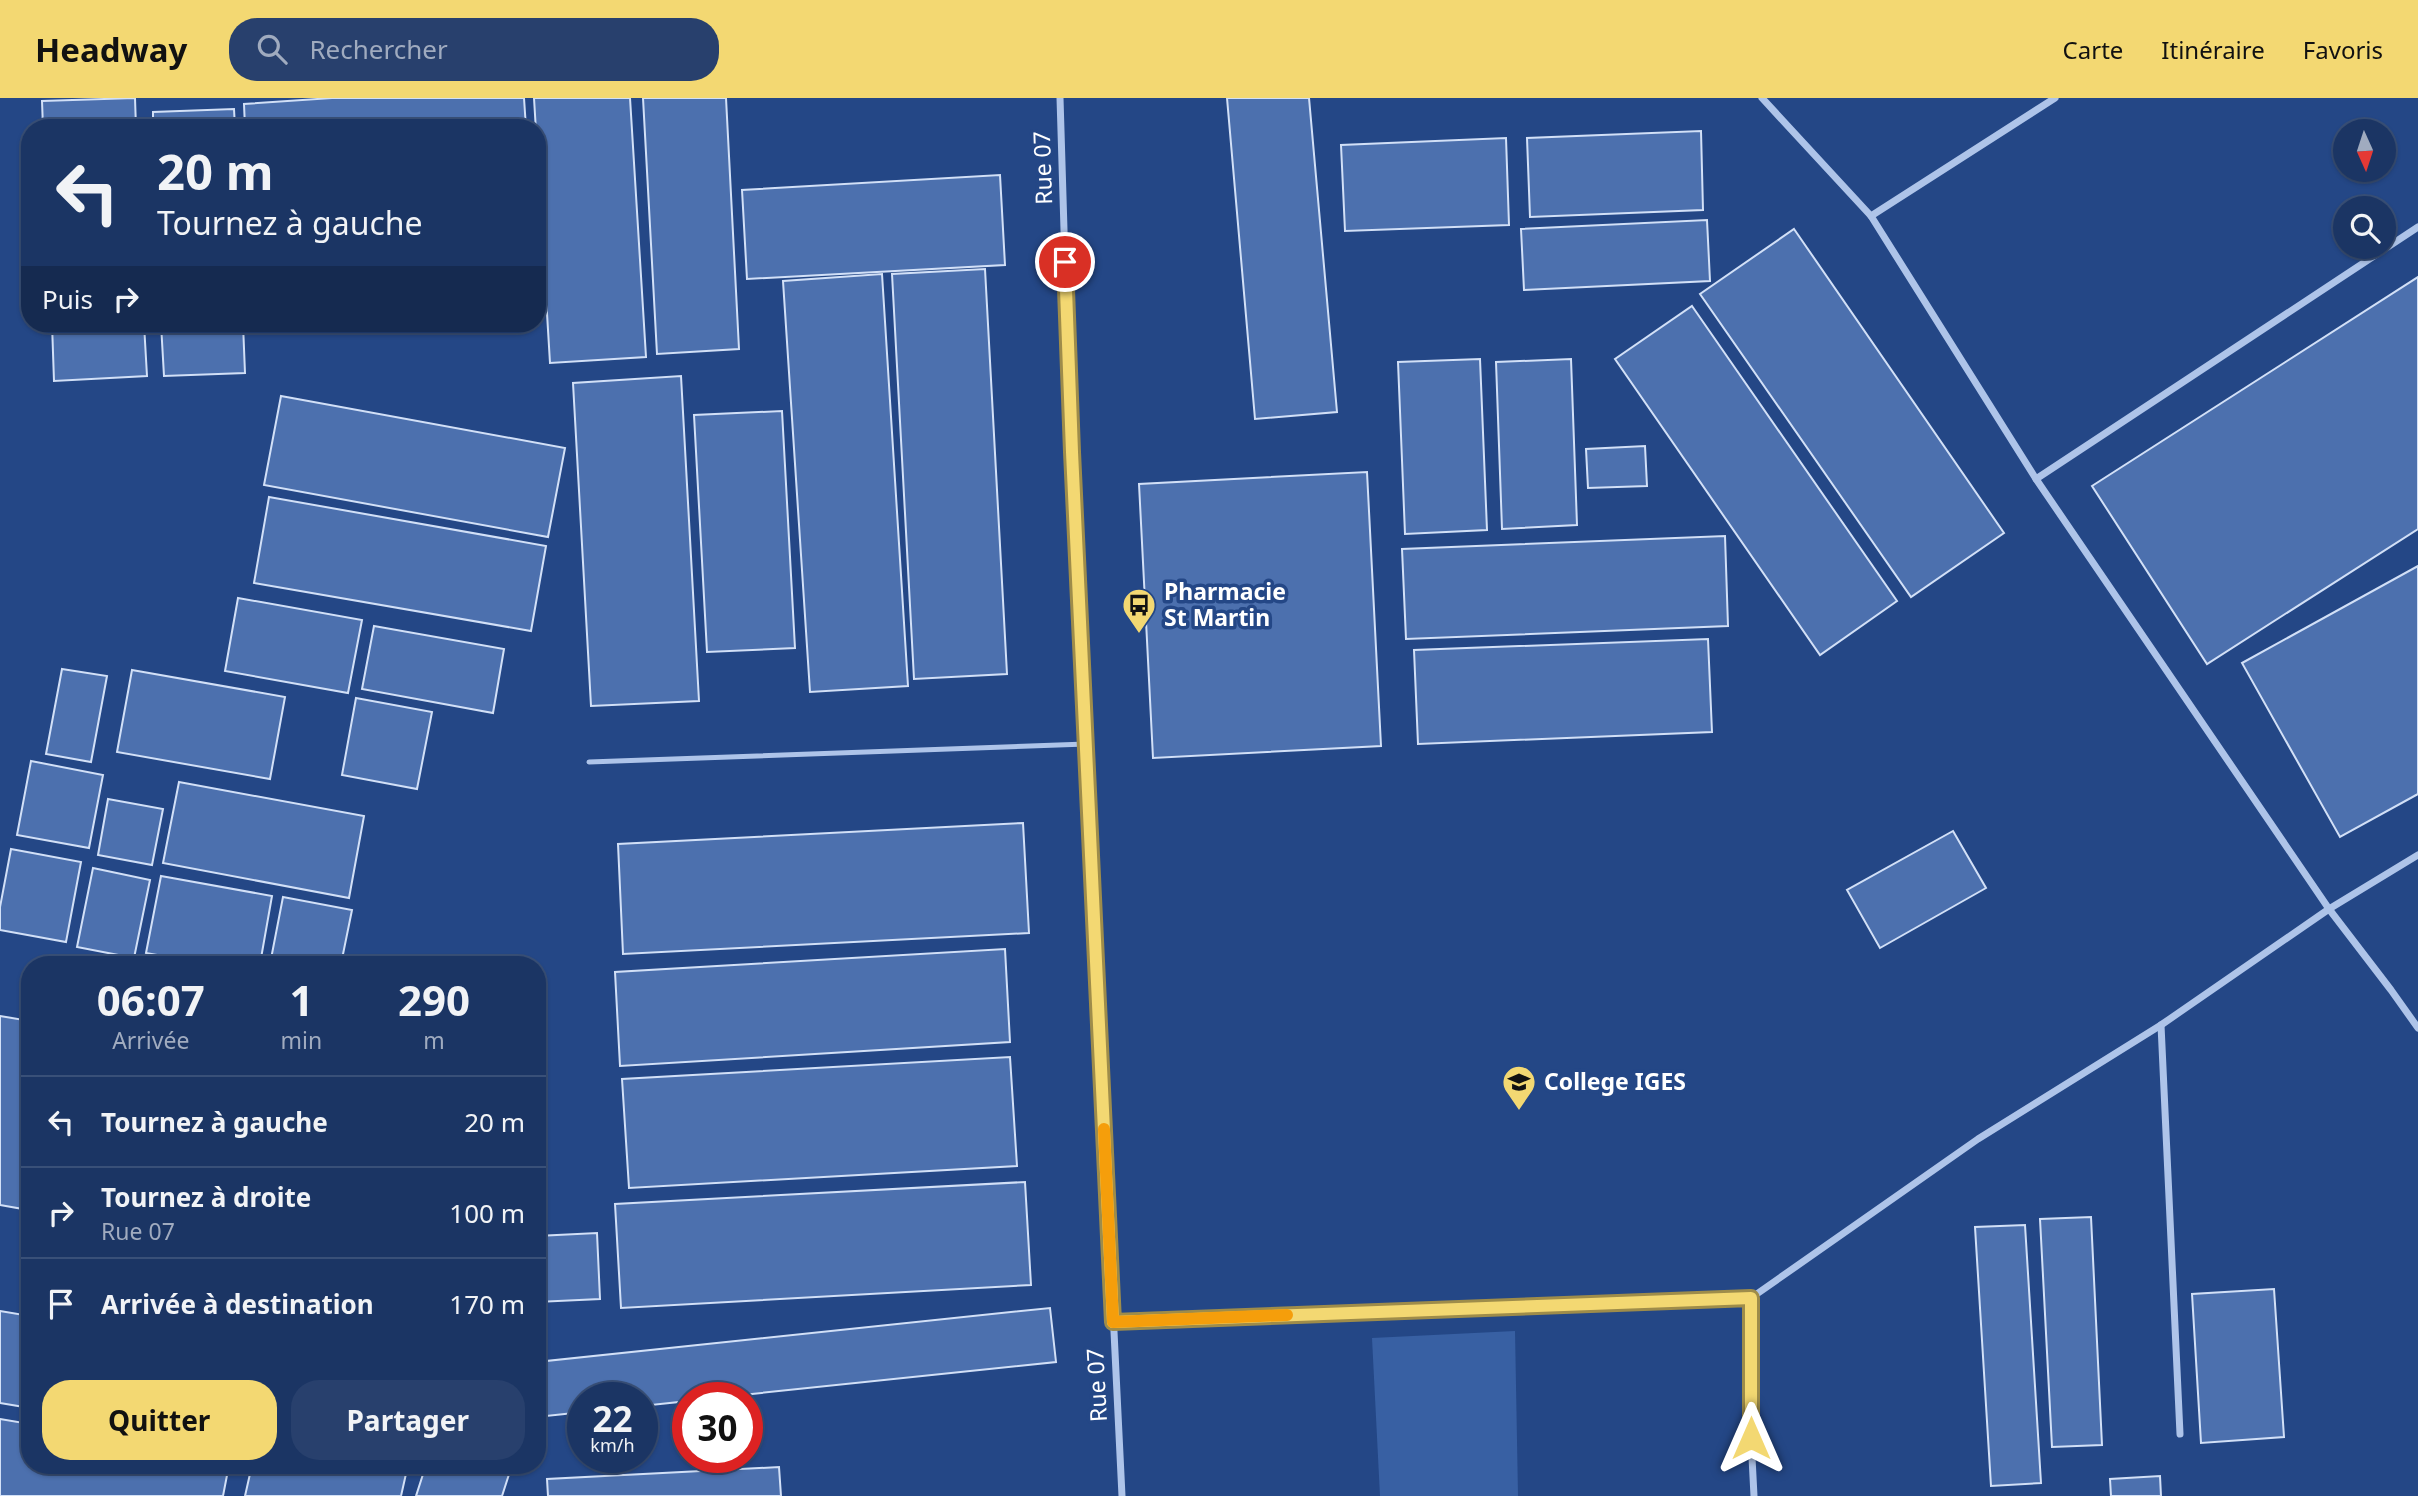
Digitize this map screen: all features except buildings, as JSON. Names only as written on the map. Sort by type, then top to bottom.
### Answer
[{"type":"street","name":"Rue 07","points":[[1060,98],[1070,427],[1122,1496]]},
{"type":"street","points":[[1762,98],[1871,216],[2036,479],[2329,909],[2418,1028]]},
{"type":"street","points":[[1871,216],[2055,98]]},
{"type":"street","points":[[2036,479],[2418,227]]},
{"type":"street","points":[[1113,1322],[1751,1298],[1978,1139],[2161,1025],[2329,909],[2418,855]]},
{"type":"street","points":[[2161,1025],[2180,1434]]},
{"type":"street","points":[[1751,1298],[1751,1438],[1754,1496]]},
{"type":"lane","points":[[589,762],[1086,744]]},
{"type":"shaded area","points":[[1515,1331],[1518,1496],[1380,1496],[1372,1338]]},
{"type":"slow traffic","points":[[1104,1129],[1113,1322],[1287,1315]]},
{"type":"place","name":"Pharmacie St Martin","points":[[1139,635]]},
{"type":"place","name":"College IGES","points":[[1519,1112]]},
{"type":"route","points":[[1065,262],[1113,1322],[1751,1298],[1751,1438]]}]
